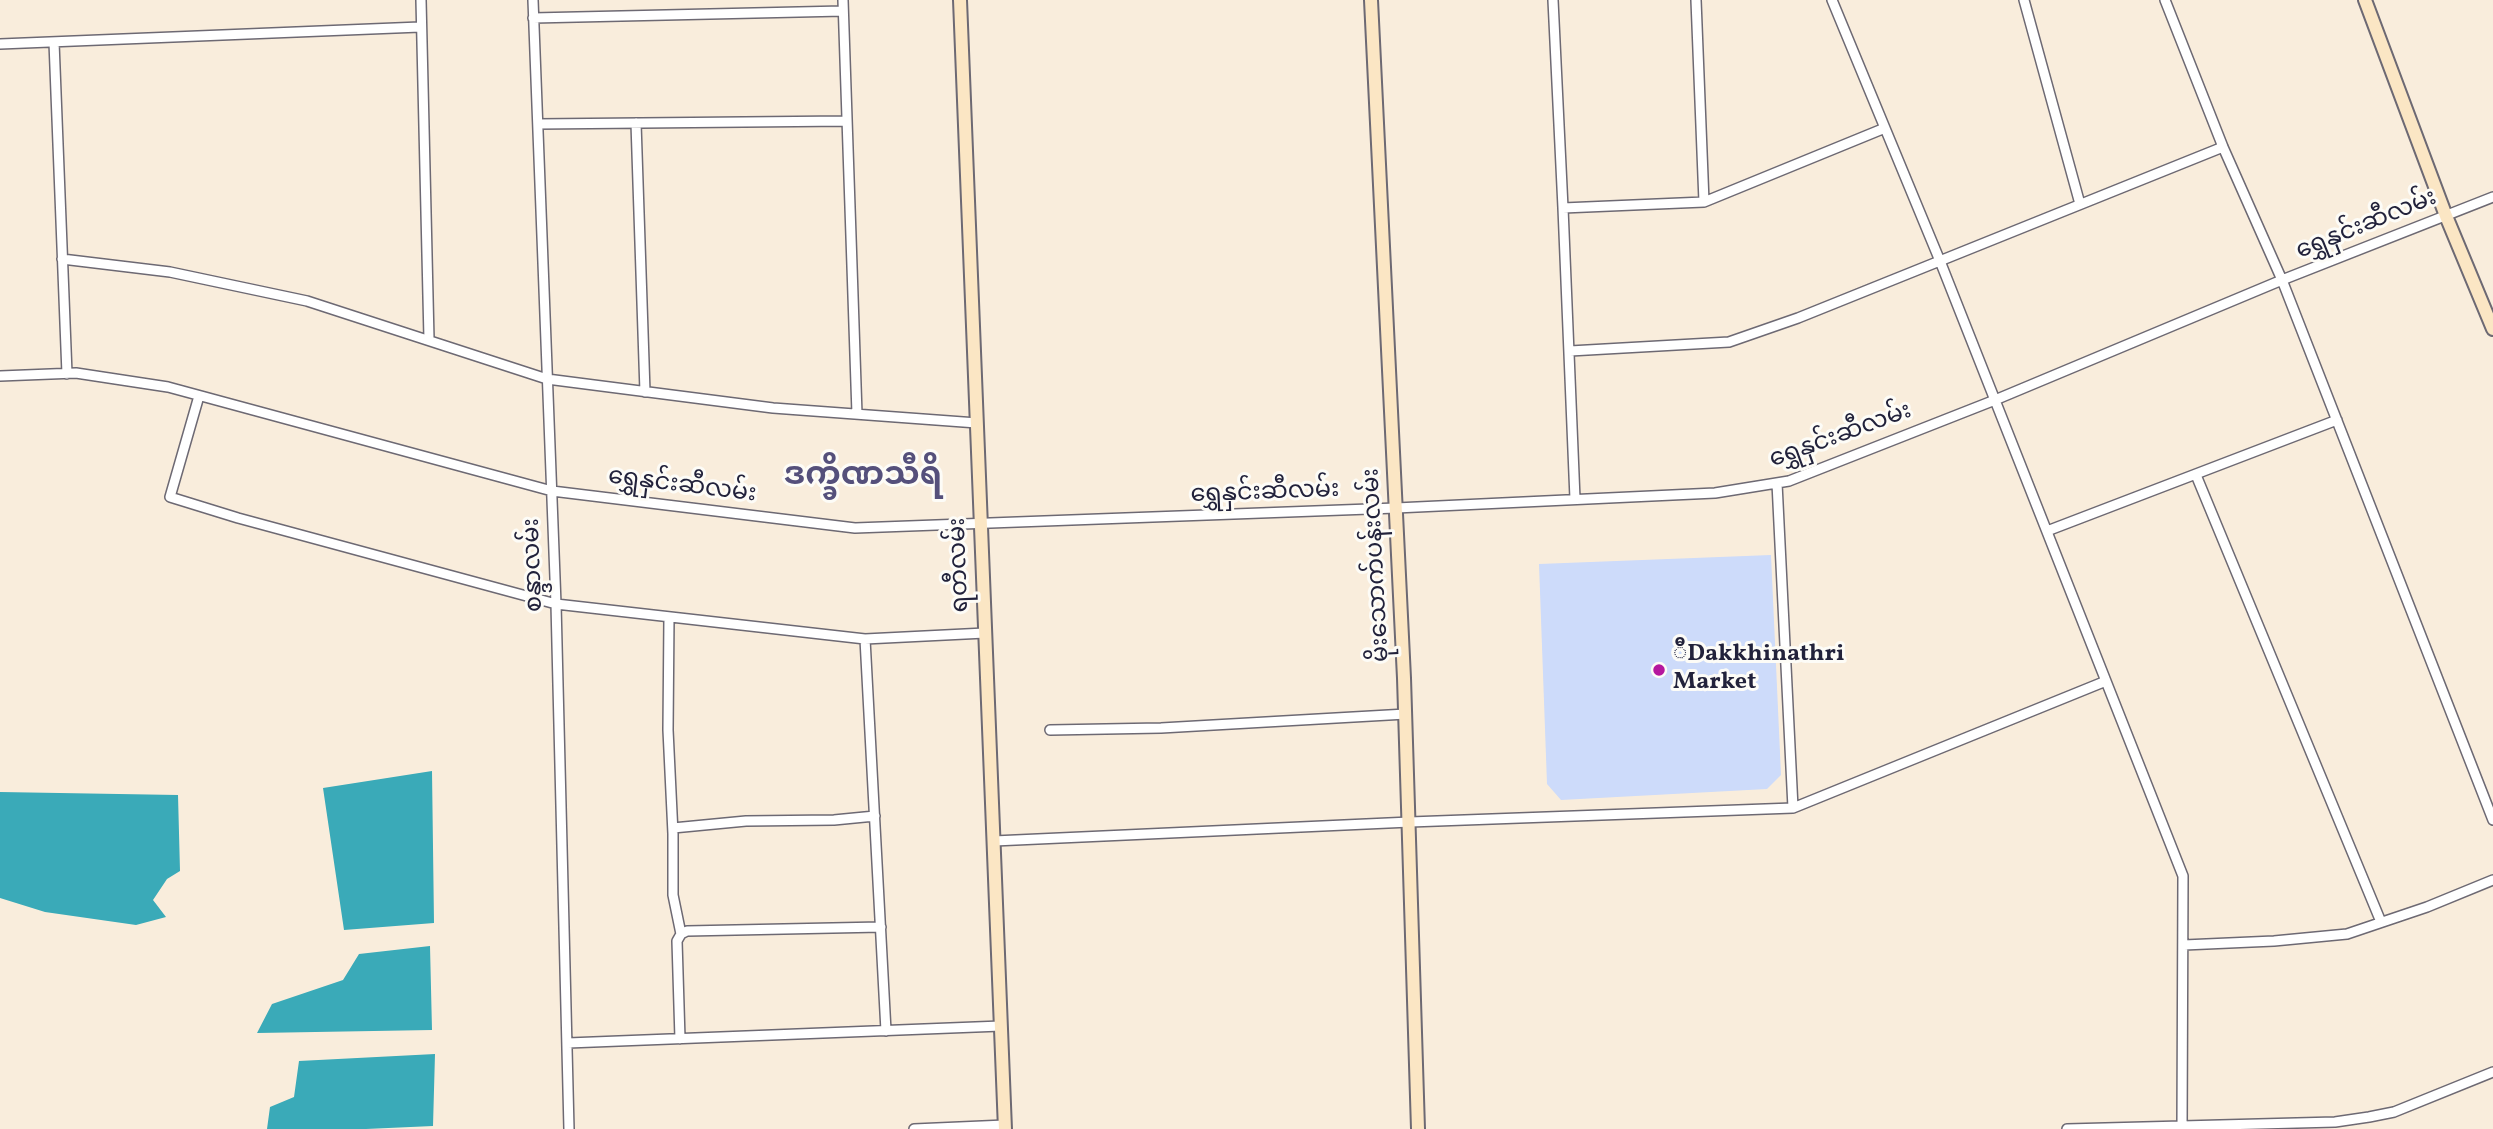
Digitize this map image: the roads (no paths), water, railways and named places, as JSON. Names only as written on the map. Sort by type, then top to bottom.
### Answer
[{"type":"street","points":[[421,0],[429,339]]},
{"type":"street","name":"စန္ဒာလမ်း","points":[[533,0],[556,604],[569,1129]]},
{"type":"street","points":[[843,0],[857,414]]},
{"type":"street","name":"ရတီလမ်း","points":[[960,0],[1005,1127]]},
{"type":"street","name":"မိုးသောက်ပန်းလမ်း","points":[[1371,0],[1406,714],[1418,1129]]},
{"type":"street","points":[[1553,0],[1575,499]]},
{"type":"street","points":[[1696,0],[1704,202]]},
{"type":"street","points":[[1832,0],[1940,261],[2183,876],[2182,1127]]},
{"type":"street","points":[[2024,0],[2080,204]]},
{"type":"street","points":[[2165,0],[2224,147],[2282,280],[2493,820]]},
{"type":"street","points":[[2365,0],[2446,216],[2493,329]]},
{"type":"street","points":[[533,18],[843,11]]},
{"type":"street","points":[[0,44],[420,27]]},
{"type":"street","points":[[54,42],[67,374]]},
{"type":"street","points":[[538,124],[847,121]]},
{"type":"street","points":[[636,123],[645,392]]},
{"type":"street","points":[[1563,208],[1704,202],[1885,128]]},
{"type":"street","points":[[1570,351],[1729,342],[1798,318],[2224,147]]},
{"type":"street","name":"ရွှေနှင်းဆီလမ်း","points":[[0,376],[67,374],[168,387],[551,491],[855,528],[981,525],[1716,493],[1789,481],[2493,197]]},
{"type":"street","points":[[62,259],[170,272],[307,301],[547,379],[773,408],[976,423]]},
{"type":"street","points":[[198,396],[170,497],[556,604],[865,639],[985,633]]},
{"type":"street","points":[[2047,531],[2337,420]]},
{"type":"street","points":[[2196,475],[2381,922]]},
{"type":"street","points":[[1777,483],[1793,808]]},
{"type":"street","points":[[669,617],[668,730],[673,895],[681,934],[677,941],[680,1039]]},
{"type":"street","points":[[865,639],[886,1031]]},
{"type":"street","points":[[994,841],[1793,808],[2106,681]]},
{"type":"street","points":[[1050,730],[1161,728],[1406,714]]},
{"type":"street","points":[[673,828],[746,821],[875,817]]},
{"type":"street","points":[[2184,945],[2347,934],[2427,907],[2493,880]]},
{"type":"street","points":[[681,934],[881,927]]},
{"type":"street","points":[[568,1043],[1001,1026]]},
{"type":"street","points":[[2067,1129],[2335,1122],[2394,1112],[2493,1072]]},
{"type":"street","points":[[914,1129],[1005,1127]]},
{"type":"water","points":[[432,771],[434,923],[344,930],[323,788]]},
{"type":"water","points":[[0,792],[178,795],[180,871],[167,879],[153,900],[166,917],[136,925],[45,912],[0,898]]},
{"type":"water","points":[[430,946],[432,1030],[257,1033],[272,1004],[343,980],[359,954]]},
{"type":"water","points":[[435,1054],[433,1126],[267,1129],[270,1107],[294,1097],[299,1061]]},
{"type":"place","name":"ီDakkhinathri Market","points":[[1659,670]]},
{"type":"district","name":"ဒက္ခိဏသီရိ","points":[[863,478]]}]
